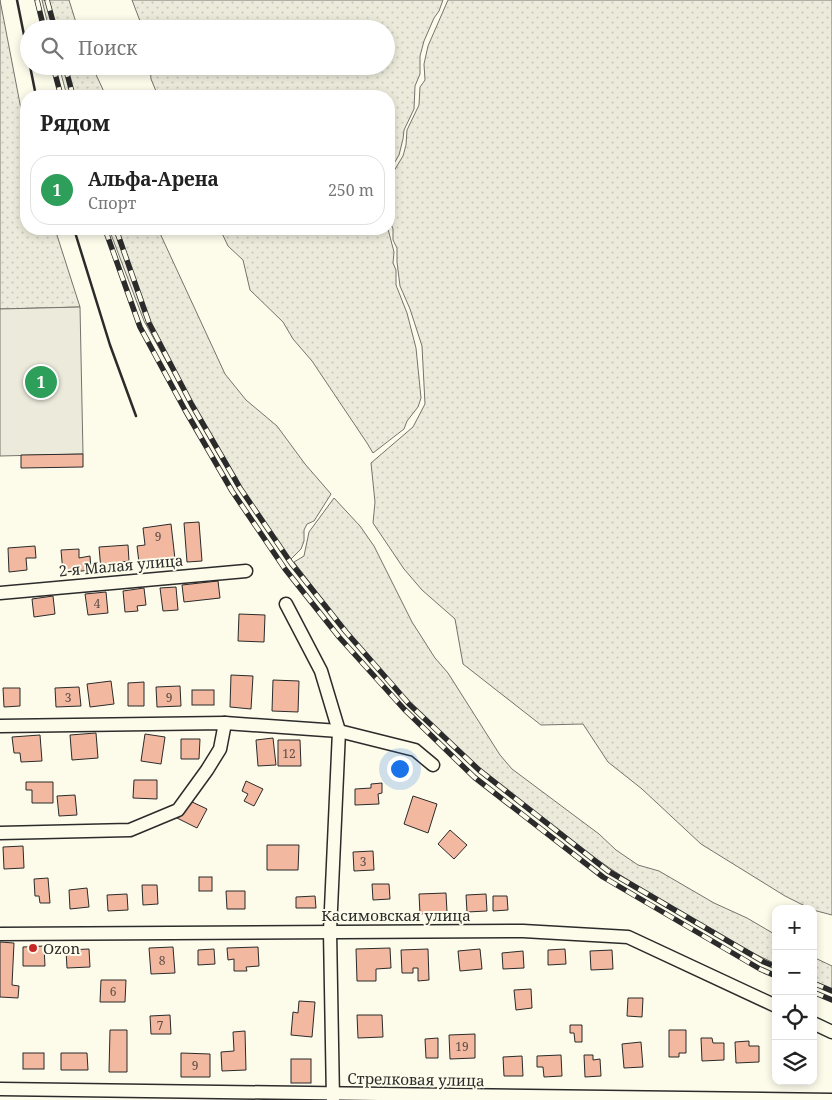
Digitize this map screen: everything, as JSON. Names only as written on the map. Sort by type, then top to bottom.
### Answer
[{"type":"street","name":"2-я Малая улица","points":[[0,593],[246,571]]},
{"type":"street","points":[[286,604],[321,671],[340,730],[330,931],[332,1097]]},
{"type":"street","points":[[0,833],[130,830],[178,810],[220,748],[225,723]]},
{"type":"street","points":[[0,726],[225,723],[340,730],[415,750],[432,765]]},
{"type":"street","name":"Касимовская улица","points":[[0,934],[523,931],[628,937],[772,1004]]},
{"type":"street","points":[[817,1025],[832,1032]]},
{"type":"street","name":"Стрелковая улица","points":[[0,1088],[332,1097],[832,1100]]},
{"type":"shaded area","points":[[0,0],[20,104],[20,235],[57,235],[80,307],[0,309]]},
{"type":"shaded area","points":[[42,0],[69,0],[75,20],[47,20]]},
{"type":"shaded area","points":[[132,0],[443,0],[424,41],[420,56],[420,74],[415,86],[414,109],[404,130],[399,155],[395,162],[395,90],[156,90],[151,75],[395,75],[395,20],[140,20]]},
{"type":"shaded area","points":[[448,0],[832,0],[832,915],[817,911],[817,905],[803,905],[785,896],[701,844],[642,789],[608,762],[583,724],[541,725],[463,664],[455,619],[422,590],[404,569],[373,523],[375,502],[371,463],[413,427],[425,404],[422,346],[400,286],[397,248],[393,240],[393,235],[395,235],[395,169],[403,156],[407,130],[419,105],[420,87],[425,80],[424,64],[428,46]]},
{"type":"shaded area","points":[[61,75],[96,75],[103,90],[65,90]]},
{"type":"shaded area","points":[[111,235],[161,235],[225,374],[246,400],[277,426],[305,464],[331,494],[314,521],[307,524],[304,530],[304,541],[301,549],[290,560],[256,515],[222,461],[144,321]]},
{"type":"shaded area","points":[[223,235],[390,235],[394,252],[393,263],[396,270],[396,285],[407,313],[416,348],[421,398],[418,407],[407,421],[404,429],[373,453],[312,361],[293,339],[283,322],[250,290],[243,260],[228,246]]},
{"type":"shaded area","points":[[80,307],[83,454],[0,456],[0,309]]},
{"type":"shaded area","points":[[334,498],[360,526],[374,546],[412,622],[435,658],[448,673],[500,755],[512,769],[638,865],[659,871],[714,903],[747,918],[772,933],[772,962],[699,923],[616,872],[536,815],[460,751],[391,683],[294,562],[304,556],[309,532]]},
{"type":"shaded area","points":[[817,959],[832,966],[832,989],[817,983]]},
{"type":"building","points":[[83,454],[83,467],[21,468],[21,455]]},
{"type":"building","points":[[199,522],[202,561],[187,562],[184,523]]},
{"type":"building","points":[[171,524],[175,559],[139,563],[137,546],[145,545],[143,528]]},
{"type":"building","points":[[128,545],[129,561],[122,562],[122,568],[101,570],[99,547]]},
{"type":"building","points":[[35,546],[36,558],[26,558],[27,570],[9,572],[8,548]]},
{"type":"building","points":[[79,549],[79,558],[90,556],[91,570],[63,573],[61,550]]},
{"type":"building","points":[[218,581],[220,598],[184,602],[182,585]]},
{"type":"building","points":[[176,587],[178,610],[163,611],[160,588]]},
{"type":"building","points":[[144,588],[146,605],[137,606],[138,611],[125,612],[123,591]]},
{"type":"building","points":[[106,592],[108,613],[88,615],[85,594]]},
{"type":"building","points":[[53,596],[55,614],[34,617],[32,599]]},
{"type":"building","points":[[239,614],[265,615],[264,642],[238,641]]},
{"type":"building","points":[[231,675],[253,676],[251,709],[230,707]]},
{"type":"building","points":[[273,680],[299,681],[298,712],[272,711]]},
{"type":"building","points":[[111,681],[114,704],[90,707],[87,684]]},
{"type":"building","points":[[144,682],[144,706],[128,706],[128,683]]},
{"type":"building","points":[[180,686],[181,706],[157,707],[156,687]]},
{"type":"building","points":[[79,687],[81,706],[56,707],[55,688]]},
{"type":"building","points":[[3,688],[20,688],[20,706],[4,707]]},
{"type":"building","points":[[192,690],[214,690],[214,705],[192,705]]},
{"type":"building","points":[[96,733],[98,758],[72,760],[70,735]]},
{"type":"building","points":[[145,734],[165,737],[161,764],[141,761]]},
{"type":"building","points":[[40,735],[42,761],[21,762],[20,753],[14,753],[12,737]]},
{"type":"building","points":[[273,738],[276,765],[258,766],[256,740]]},
{"type":"building","points":[[181,739],[200,739],[199,759],[181,759]]},
{"type":"building","points":[[278,740],[300,740],[301,766],[278,766]]},
{"type":"building","points":[[134,780],[157,780],[157,799],[133,798]]},
{"type":"building","points":[[246,781],[263,789],[254,806],[244,801],[248,794],[242,791]]},
{"type":"building","points":[[26,782],[53,782],[53,803],[32,803],[32,790],[26,790]]},
{"type":"building","points":[[382,783],[382,793],[378,794],[379,804],[355,805],[355,789],[371,788],[371,784]]},
{"type":"building","points":[[75,795],[77,815],[59,816],[57,796]]},
{"type":"building","points":[[413,796],[437,804],[428,833],[404,824]]},
{"type":"building","points":[[190,801],[207,809],[197,828],[177,818],[182,808]]},
{"type":"building","points":[[450,830],[467,845],[454,859],[438,844]]},
{"type":"building","points":[[267,845],[299,845],[298,870],[267,870]]},
{"type":"building","points":[[23,846],[24,868],[4,869],[3,847]]},
{"type":"building","points":[[373,851],[374,870],[354,871],[353,852]]},
{"type":"building","points":[[199,877],[212,877],[212,891],[199,891]]},
{"type":"building","points":[[48,878],[50,903],[40,903],[39,896],[35,896],[34,879]]},
{"type":"building","points":[[372,884],[389,884],[390,899],[373,900]]},
{"type":"building","points":[[142,885],[157,885],[158,904],[143,905]]},
{"type":"building","points":[[87,888],[89,907],[70,909],[69,890]]},
{"type":"building","points":[[226,891],[245,891],[245,909],[227,909]]},
{"type":"building","points":[[446,893],[447,912],[420,914],[419,894]]},
{"type":"building","points":[[127,894],[128,910],[108,911],[107,895]]},
{"type":"building","points":[[486,894],[487,911],[467,912],[466,895]]},
{"type":"building","points":[[315,896],[316,908],[296,908],[296,897]]},
{"type":"building","points":[[493,896],[507,896],[508,910],[493,911]]},
{"type":"building","points":[[0,942],[14,943],[12,985],[19,986],[18,998],[0,997]]},
{"type":"building","points":[[44,946],[45,966],[23,966],[23,947]]},
{"type":"building","points":[[173,947],[175,973],[151,974],[149,948]]},
{"type":"building","points":[[258,947],[259,966],[246,967],[247,971],[234,971],[234,959],[228,960],[227,948]]},
{"type":"building","points":[[390,948],[391,968],[376,969],[376,981],[357,981],[356,949]]},
{"type":"building","points":[[89,949],[90,967],[67,968],[66,950]]},
{"type":"building","points":[[214,949],[215,964],[198,965],[198,950]]},
{"type":"building","points":[[428,949],[429,980],[418,981],[418,968],[413,968],[413,973],[402,973],[401,950]]},
{"type":"building","points":[[480,949],[482,969],[460,971],[458,951]]},
{"type":"building","points":[[565,949],[566,964],[548,965],[548,950]]},
{"type":"building","points":[[612,950],[613,969],[591,970],[590,951]]},
{"type":"building","points":[[523,951],[524,968],[503,969],[502,953]]},
{"type":"building","points":[[101,980],[126,980],[125,1002],[100,1002]]},
{"type":"building","points":[[531,989],[532,1008],[516,1010],[514,990]]},
{"type":"building","points":[[628,998],[643,998],[642,1017],[627,1016]]},
{"type":"building","points":[[299,1001],[315,1002],[312,1037],[291,1035],[293,1012],[298,1013]]},
{"type":"building","points":[[170,1015],[171,1034],[151,1034],[150,1016]]},
{"type":"building","points":[[357,1015],[382,1015],[383,1037],[358,1038]]},
{"type":"building","points":[[570,1025],[582,1025],[582,1042],[575,1042],[574,1033],[570,1033]]},
{"type":"building","points":[[110,1030],[127,1030],[127,1072],[109,1072]]},
{"type":"building","points":[[669,1030],[686,1030],[686,1053],[679,1053],[679,1057],[669,1057]]},
{"type":"building","points":[[245,1031],[246,1070],[222,1071],[221,1052],[234,1051],[233,1032]]},
{"type":"building","points":[[475,1034],[475,1058],[450,1059],[449,1035]]},
{"type":"building","points":[[438,1038],[438,1058],[426,1058],[425,1039]]},
{"type":"building","points":[[701,1038],[712,1038],[713,1043],[724,1043],[724,1060],[702,1061]]},
{"type":"building","points":[[749,1041],[749,1046],[759,1046],[759,1062],[736,1063],[735,1042]]},
{"type":"building","points":[[641,1042],[643,1067],[624,1068],[622,1044]]},
{"type":"building","points":[[23,1053],[44,1053],[44,1069],[23,1069]]},
{"type":"building","points":[[61,1053],[87,1053],[88,1070],[61,1070]]},
{"type":"building","points":[[181,1053],[210,1054],[210,1077],[181,1077]]},
{"type":"building","points":[[561,1055],[562,1076],[544,1077],[543,1067],[537,1067],[537,1056]]},
{"type":"building","points":[[584,1055],[593,1055],[593,1060],[600,1059],[601,1076],[585,1077]]},
{"type":"building","points":[[522,1056],[523,1076],[504,1076],[503,1057]]},
{"type":"building","points":[[291,1059],[311,1059],[311,1083],[291,1083]]},
{"type":"railway","points":[[37,0],[42,20]]},
{"type":"railway","points":[[47,0],[53,20]]},
{"type":"railway","points":[[55,75],[59,90]]},
{"type":"railway","points":[[67,75],[71,90]]},
{"type":"railway","points":[[107,235],[140,327],[185,410],[232,491],[285,569],[339,637],[404,709],[474,777],[603,877],[772,974]]},
{"type":"railway","points":[[118,235],[149,323],[192,405],[240,488],[291,563],[346,632],[409,704],[479,770],[608,871],[772,965]]},
{"type":"railway","points":[[817,985],[832,991]]},
{"type":"railway","points":[[817,994],[832,1000]]},
{"type":"wall","points":[[17,0],[21,20]]},
{"type":"wall","points":[[32,75],[35,90]]},
{"type":"wall","points":[[76,235],[110,345],[136,416]]},
{"type":"place","name":"Альфа-Арена","points":[[41,382]]},
{"type":"place","name":"Ozon","points":[[33,948]]}]
